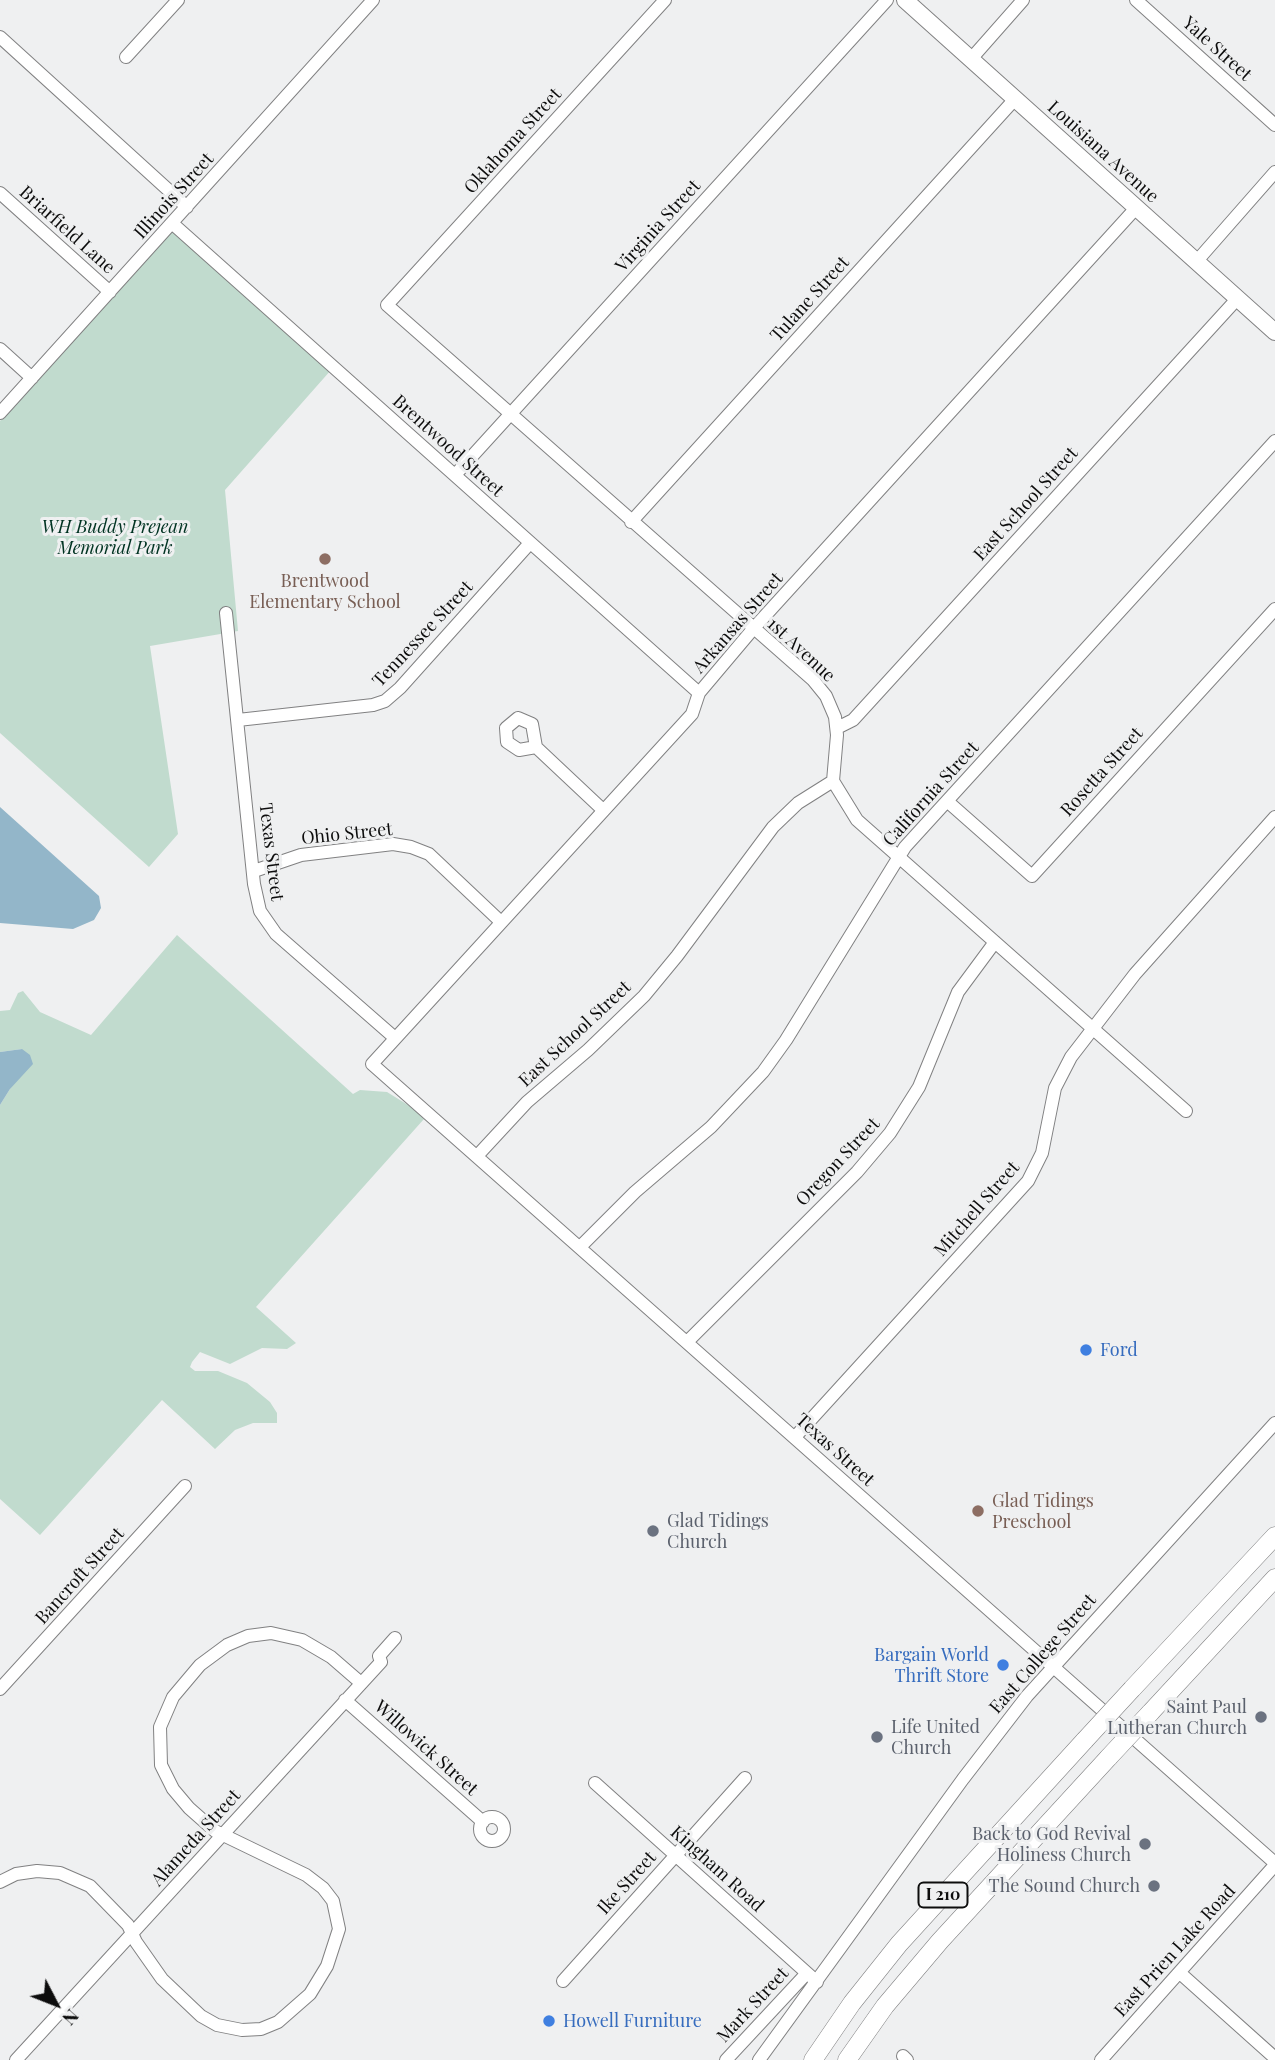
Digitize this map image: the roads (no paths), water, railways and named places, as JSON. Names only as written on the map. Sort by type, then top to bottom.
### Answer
[{"type":"highway","name":"I 210","points":[[813,2060],[852,2003],[900,1944],[1273,1538]]},
{"type":"highway","name":"I 210","points":[[847,2060],[885,2006],[940,1941],[1275,1578]]},
{"type":"main road","name":"Louisiana Avenue","points":[[905,0],[1275,332]]},
{"type":"street","points":[[126,57],[178,0]]},
{"type":"street","name":"Illinois Street","points":[[0,413],[373,0]]},
{"type":"street","name":"Oklahoma Street","points":[[387,305],[665,0]]},
{"type":"street","name":"Virginia Street","points":[[455,475],[887,0]]},
{"type":"street","points":[[971,59],[1023,0]]},
{"type":"street","name":"Yale Street","points":[[1136,0],[1275,125]]},
{"type":"street","points":[[0,37],[187,207]]},
{"type":"street","name":"Tulane Street","points":[[631,522],[1015,99]]},
{"type":"street","points":[[1196,262],[1275,173]]},
{"type":"street","name":"Briarfield Lane","points":[[0,193],[110,292]]},
{"type":"street","name":"Arkansas Street","points":[[372,1064],[692,714],[699,693],[753,629],[1136,208]]},
{"type":"street","name":"Brentwood Street","points":[[173,224],[699,693]]},
{"type":"street","name":"East School Street","points":[[837,728],[853,720],[1237,299]]},
{"type":"street","name":"1st Avenue","points":[[387,305],[820,688],[832,706],[837,728],[833,781]]},
{"type":"street","points":[[0,349],[32,378]]},
{"type":"street","name":"California Street","points":[[580,1247],[635,1192],[711,1128],[763,1072],[802,1014],[898,856],[1275,441]]},
{"type":"street","name":"Tennessee Street","points":[[238,720],[373,705],[385,701],[400,688],[530,543]]},
{"type":"street","name":"Rosetta Street","points":[[947,801],[1032,876],[1275,609]]},
{"type":"street","name":"Texas Street","points":[[226,613],[260,911],[276,934],[395,1038]]},
{"type":"street","points":[[536,747],[603,810]]},
{"type":"street","points":[[833,781],[857,820],[1186,1111]]},
{"type":"street","name":"East School Street","points":[[477,1156],[527,1102],[588,1050],[644,996],[692,937],[773,827],[799,803],[833,781]]},
{"type":"street","name":"Mitchell Street","points":[[795,1437],[1028,1181],[1042,1153],[1058,1079],[1092,1028],[1135,974],[1275,817]]},
{"type":"street","name":"Ohio Street","points":[[254,871],[301,855],[393,844],[411,847],[429,854],[501,922]]},
{"type":"street","name":"Oregon Street","points":[[688,1342],[857,1172],[890,1133],[919,1087],[958,992],[995,942]]},
{"type":"street","name":"Texas Street","points":[[372,1064],[1275,1864]]},
{"type":"street","name":"East College Street","points":[[759,2060],[812,1977],[962,1779],[1052,1666],[1275,1423]]},
{"type":"street","name":"Bancroft Street","points":[[0,1689],[186,1486]]},
{"type":"street","name":"Willowick Street","points":[[0,1882],[27,1871],[48,1871],[70,1877],[102,1895],[169,1987],[194,2010],[217,2025],[242,2031],[261,2029],[286,2017],[304,2000],[324,1972],[336,1942],[339,1923],[332,1900],[306,1875],[206,1824],[181,1799],[161,1765],[158,1737],[164,1714],[189,1678],[215,1654],[235,1641],[271,1633],[292,1636],[316,1647],[361,1683]]},
{"type":"street","name":"Alameda Street","points":[[16,2060],[381,1661],[379,1656],[396,1637]]},
{"type":"street","name":"Willowick Street","points":[[345,1700],[482,1822]]},
{"type":"street","name":"Ike Street","points":[[563,1981],[745,1777]]},
{"type":"street","name":"Kingham Road","points":[[594,1783],[812,1977]]},
{"type":"street","name":"East Prien Lake Road","points":[[1101,2060],[1275,1864]]},
{"type":"street","points":[[1180,1973],[1275,2058]]},
{"type":"street","name":"Mark Street","points":[[726,2060],[812,1977]]},
{"type":"water","points":[[0,807],[99,896],[101,908],[94,920],[73,929],[0,923]]},
{"type":"water","points":[[22,1049],[30,1055],[33,1064],[10,1089],[0,1105],[0,1052]]},
{"type":"place","name":"Brentwood Elementary School","points":[[325,559]]},
{"type":"place","name":"Ford","points":[[1086,1350]]},
{"type":"place","name":"Glad Tidings Preschool","points":[[978,1511]]},
{"type":"place","name":"Glad Tidings Church","points":[[653,1531]]},
{"type":"place","name":"Bargain World Thrift Store","points":[[1003,1665]]},
{"type":"place","name":"Saint Paul Lutheran Church","points":[[1261,1717]]},
{"type":"place","name":"Life United Church","points":[[877,1737]]},
{"type":"place","name":"Back to God Revival Holiness Church","points":[[1145,1844]]},
{"type":"place","name":"The Sound Church","points":[[1154,1886]]},
{"type":"place","name":"Howell Furniture","points":[[549,2021]]},
{"type":"park label","name":"WH Buddy Prejean Memorial Park","points":[[115,537]]}]
